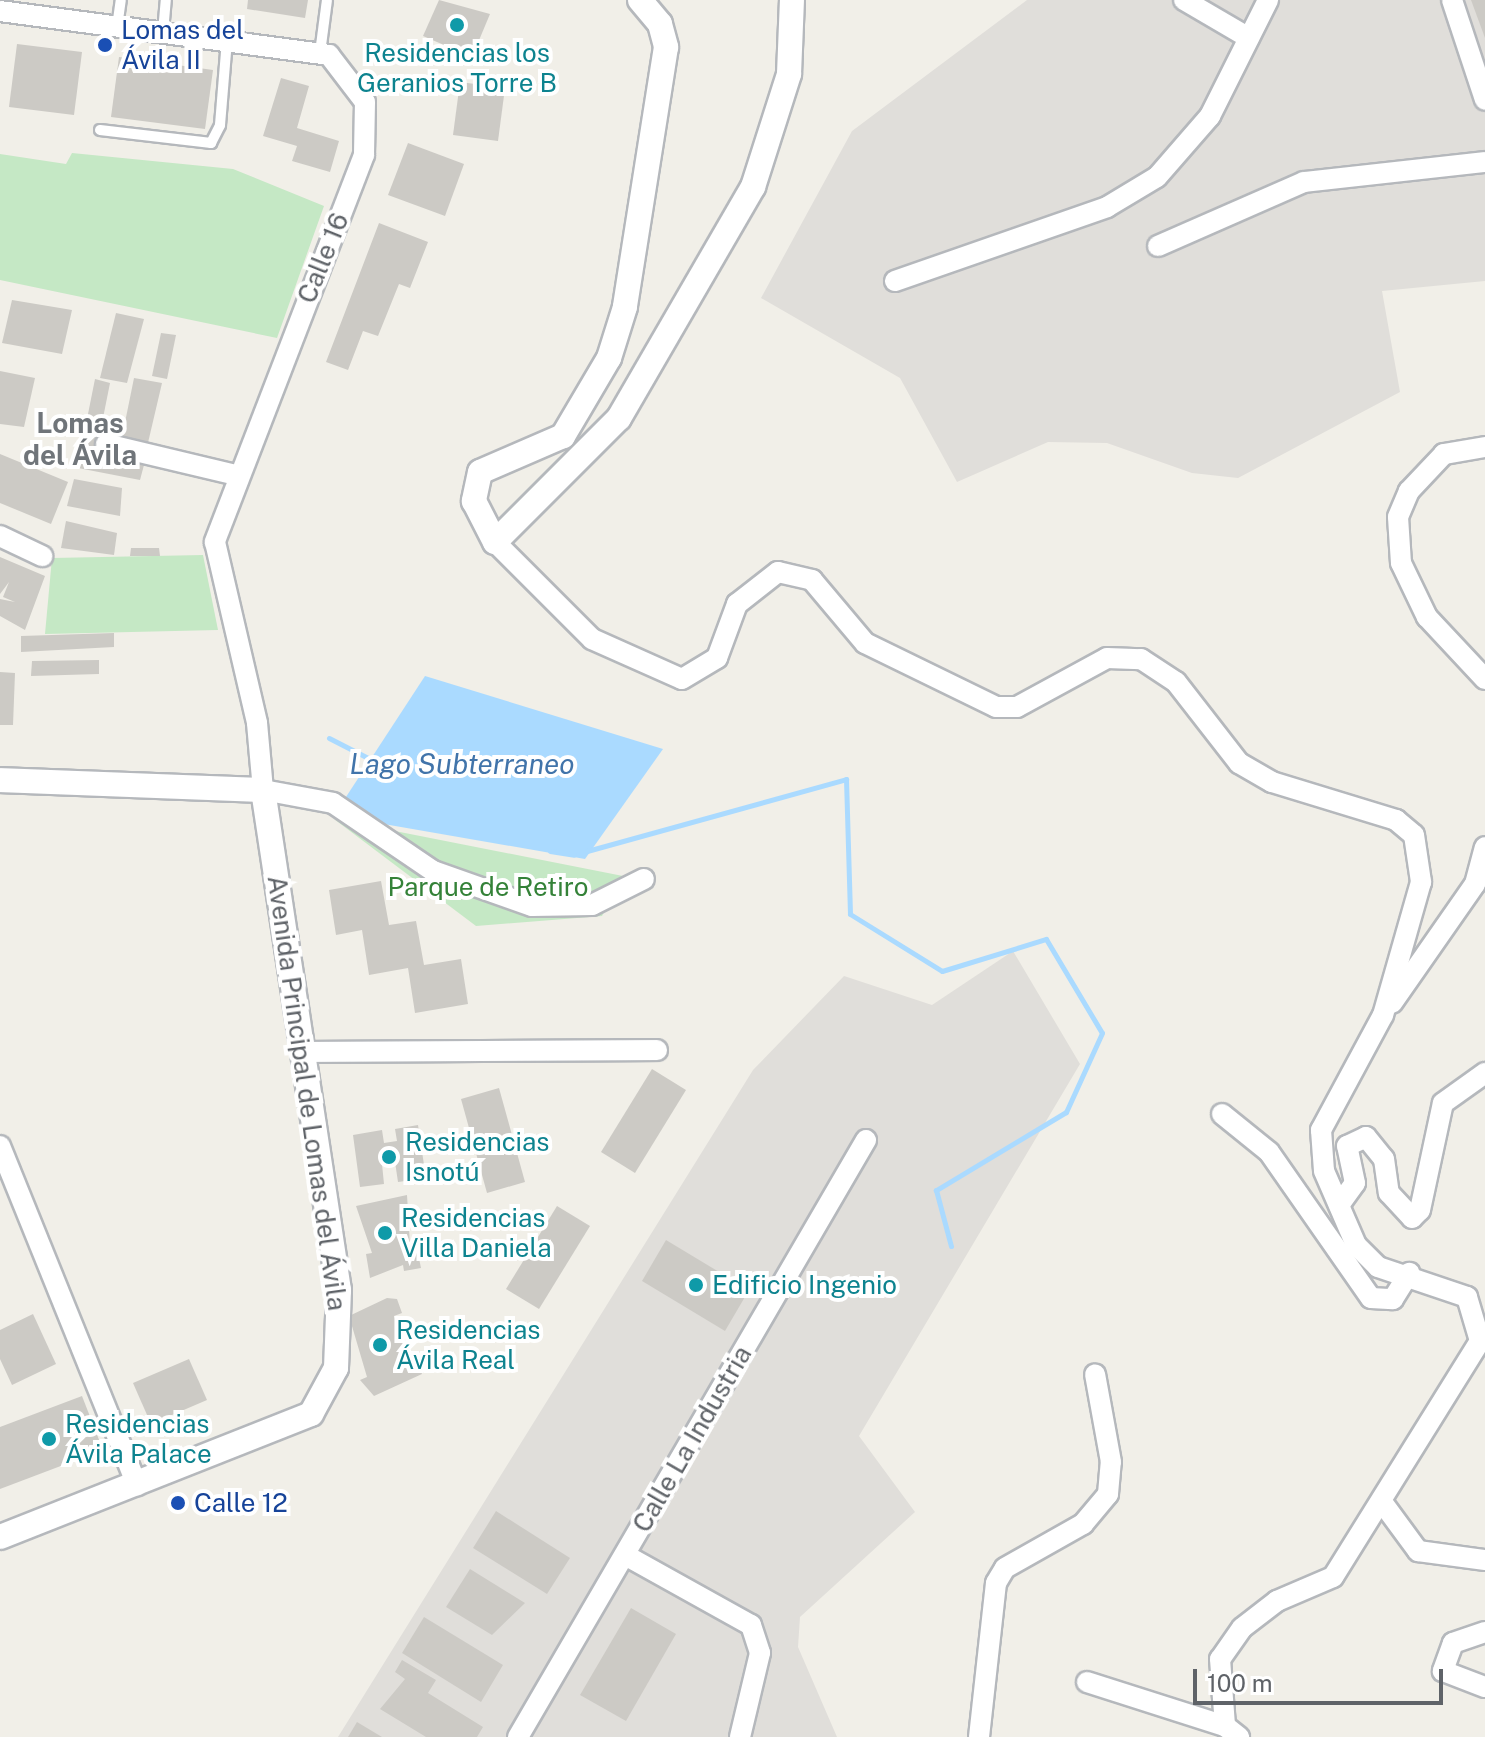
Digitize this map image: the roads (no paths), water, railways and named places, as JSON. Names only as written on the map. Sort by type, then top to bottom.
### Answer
[{"type":"street","points":[[640,0],[660,24],[666,47],[625,307],[609,358],[563,436],[480,472],[474,501],[495,542],[592,639],[682,679],[717,658],[737,604],[778,572],[812,580],[865,643],[996,707],[1017,707],[1107,658],[1141,659],[1163,671],[1239,763],[1272,782],[1396,820],[1414,835],[1421,882],[1383,1015]]},
{"type":"street","points":[[495,542],[619,418],[753,187],[789,74],[792,0]]},
{"type":"street","points":[[1184,0],[1249,38]]},
{"type":"street","points":[[895,281],[1107,207],[1157,177],[1210,116],[1268,0]]},
{"type":"street","points":[[1452,0],[1485,100]]},
{"type":"street","points":[[0,11],[320,53]]},
{"type":"street","name":"Calle 16","points":[[263,790],[257,723],[215,542],[236,475],[364,155],[365,102],[344,67],[320,53]]},
{"type":"street","points":[[1158,246],[1304,182],[1485,162]]},
{"type":"street","points":[[106,444],[236,475]]},
{"type":"street","points":[[1485,447],[1444,454],[1409,491],[1398,517],[1401,563],[1427,617],[1485,679]]},
{"type":"street","points":[[0,536],[42,556]]},
{"type":"street","points":[[0,780],[263,790],[333,803],[433,871],[532,906],[592,905],[644,879]]},
{"type":"street","name":"Avenida Principal de Lomas del Ávila","points":[[0,1537],[311,1414],[336,1368],[339,1290],[307,1052],[263,790]]},
{"type":"street","points":[[1087,1682],[1232,1731],[1220,1659],[1242,1628],[1277,1601],[1333,1577],[1480,1341],[1467,1297],[1409,1273],[1378,1267],[1356,1245],[1324,1171],[1321,1130],[1383,1015],[1475,884],[1485,847]]},
{"type":"street","points":[[307,1052],[657,1050]]},
{"type":"street","points":[[1339,1205],[1355,1183],[1347,1146],[1357,1135],[1377,1146],[1389,1193],[1412,1218],[1420,1210],[1443,1103],[1485,1073]]},
{"type":"street","points":[[1222,1114],[1269,1152],[1371,1298],[1393,1299],[1409,1273]]},
{"type":"street","name":"Calle La Industria","points":[[518,1737],[866,1140]]},
{"type":"street","points":[[0,1146],[137,1485]]},
{"type":"street","points":[[979,1737],[996,1583],[1005,1568],[1083,1524],[1108,1494],[1111,1462],[1095,1374]]},
{"type":"street","points":[[1382,1502],[1418,1551],[1485,1560]]},
{"type":"street","points":[[625,1555],[751,1625],[760,1653],[740,1737]]},
{"type":"street","points":[[1485,1632],[1453,1643],[1443,1656],[1443,1671],[1457,1681],[1485,1687]]},
{"type":"lane","points":[[117,27],[121,0]]},
{"type":"lane","points":[[163,32],[166,0]]},
{"type":"lane","points":[[320,53],[327,0]]},
{"type":"lane","points":[[100,130],[211,143],[220,125],[227,40]]},
{"type":"water","name":"Lago Subterraneo","points":[[425,676],[663,749],[585,859],[378,823],[344,800]]},
{"type":"waterway","points":[[329,738],[374,761]]},
{"type":"waterway","points":[[587,851],[846,779],[850,914],[942,971],[1046,939],[1102,1033],[1066,1112],[936,1190],[951,1246]]},
{"type":"waterway","points":[[550,851],[574,855]]},
{"type":"place","name":"Residencias los Geranios Torre B","points":[[457,25]]},
{"type":"place","name":"Lomas del Ávila II","points":[[105,45]]},
{"type":"place","name":"Residencias Isnotú","points":[[389,1157]]},
{"type":"place","name":"Residencias Villa Daniela","points":[[385,1233]]},
{"type":"place","name":"Edificio Ingenio","points":[[696,1285]]},
{"type":"place","name":"Residencias Ávila Real","points":[[380,1345]]},
{"type":"place","name":"Residencias Ávila Palace","points":[[49,1439]]},
{"type":"place","name":"Calle 12","points":[[178,1503]]},
{"type":"district","name":"Lomas del Ávila","points":[[80,439]]},
{"type":"park label","name":"Parque de Retiro","points":[[488,887]]}]
